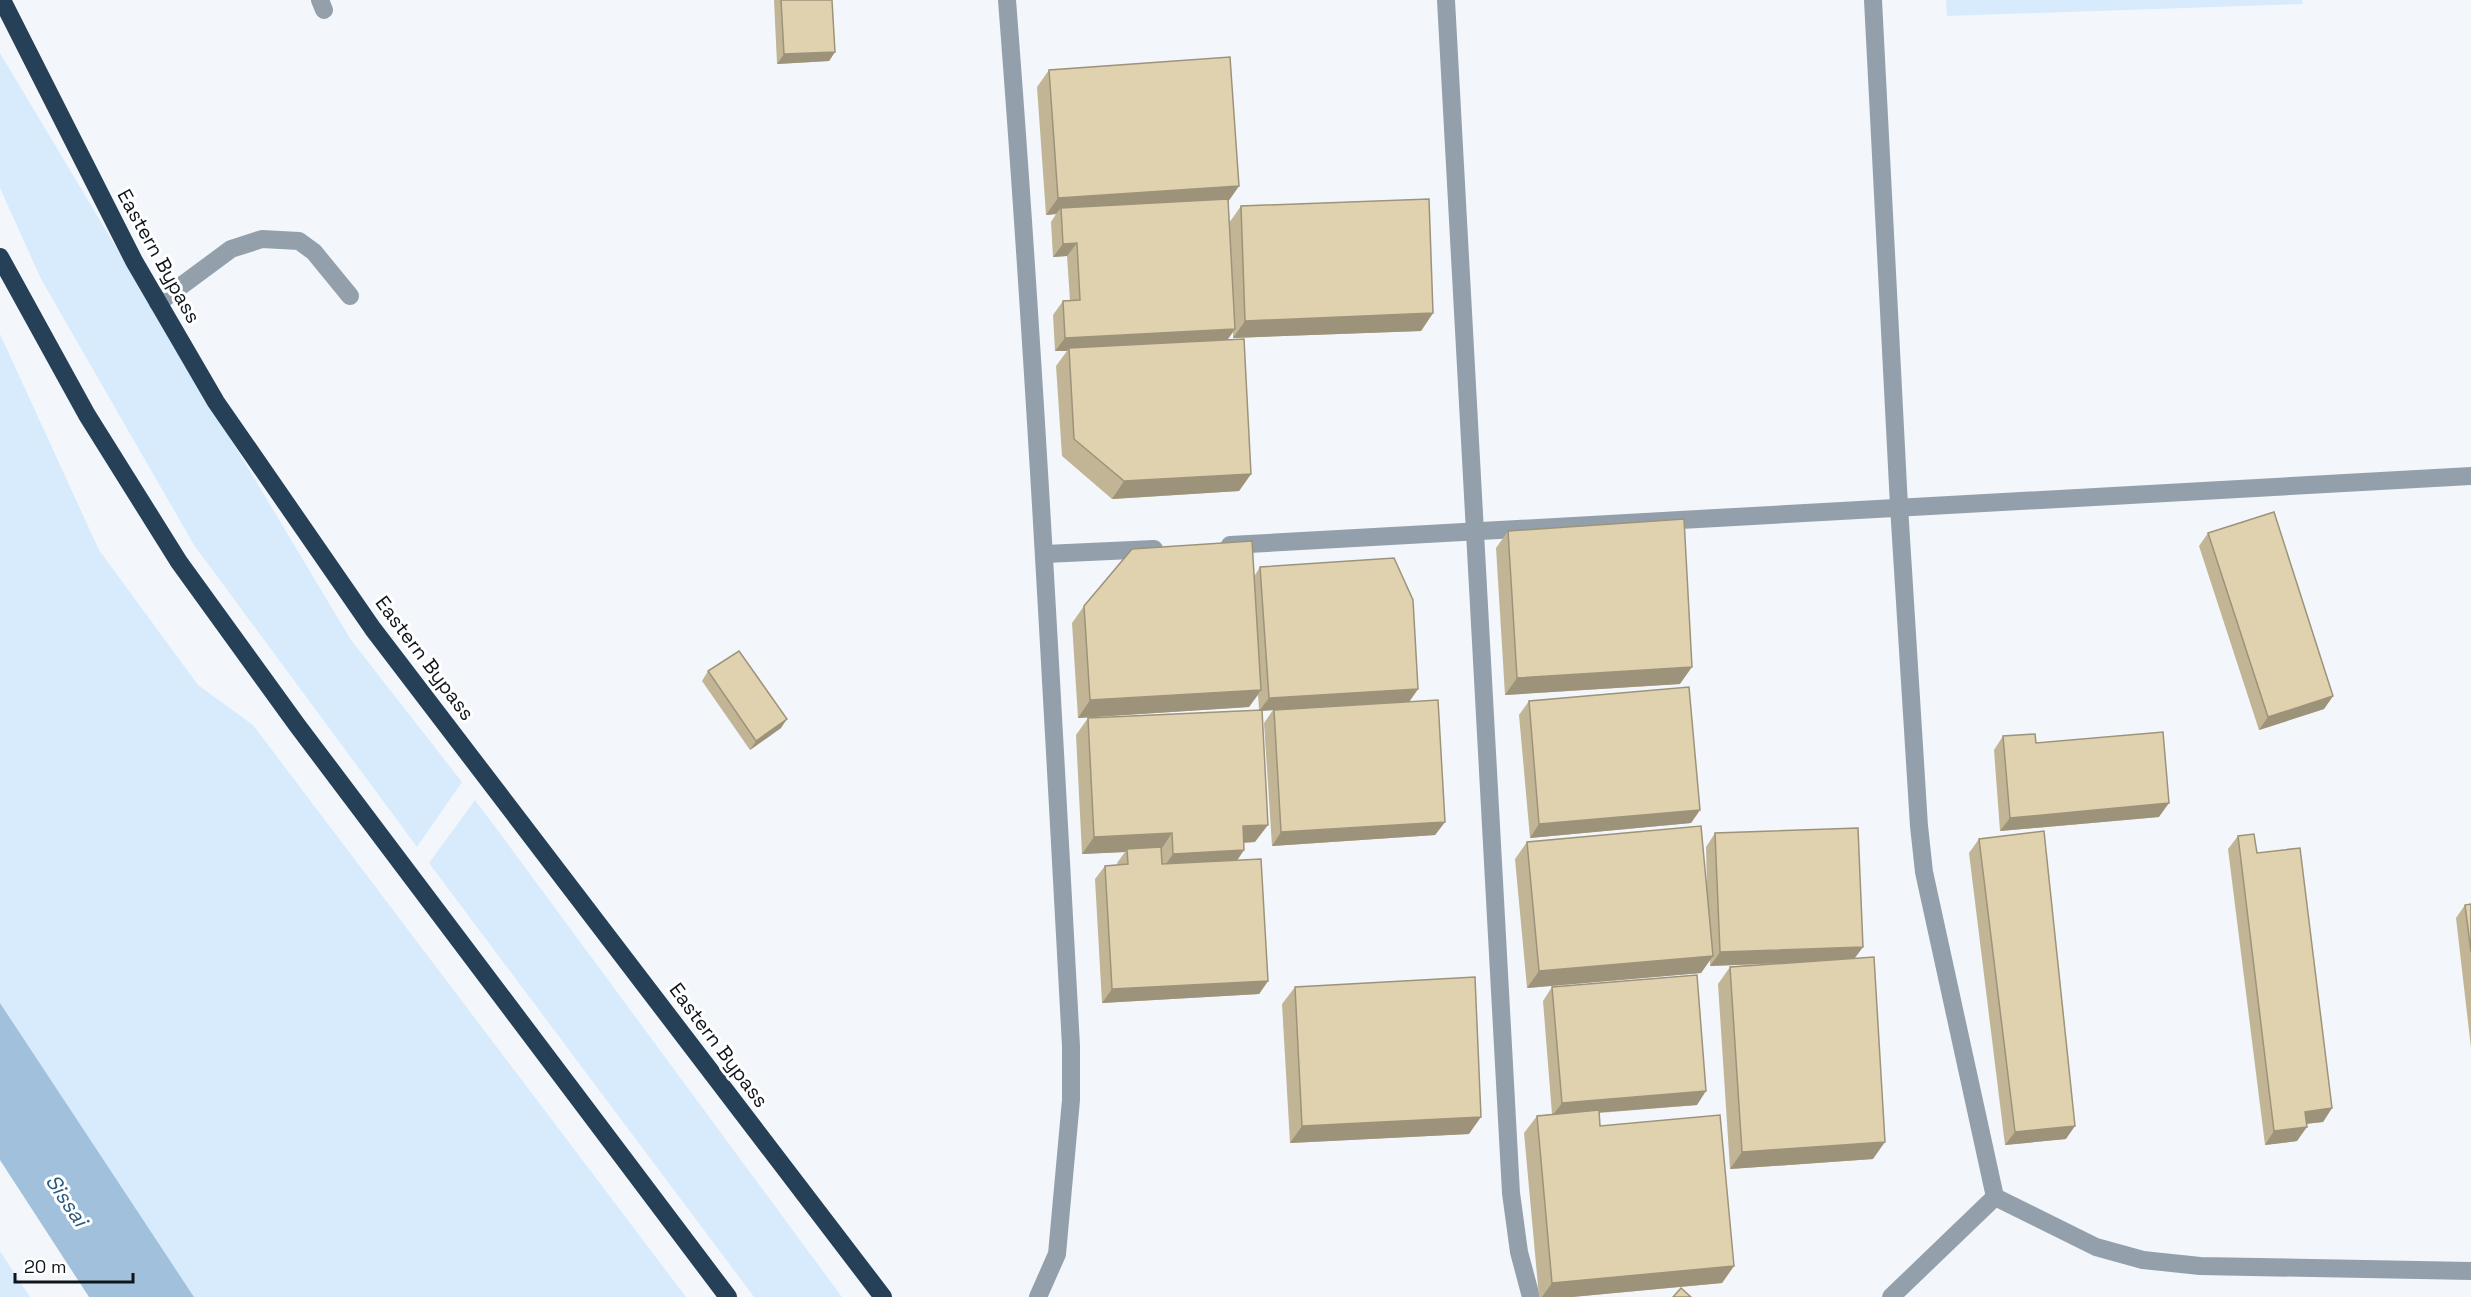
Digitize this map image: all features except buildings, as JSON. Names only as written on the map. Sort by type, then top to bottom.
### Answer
[{"type":"highway","name":"Eastern Bypass","points":[[2,0],[134,261],[216,402],[373,629],[883,1297]]},
{"type":"highway","points":[[0,257],[87,415],[179,562],[297,725],[728,1297]]},
{"type":"street","points":[[1007,0],[1022,192],[1045,554],[1071,1046],[1071,1100],[1057,1254],[1038,1297]]},
{"type":"street","points":[[1446,0],[1511,1193],[1519,1252],[1531,1297]]},
{"type":"street","points":[[1873,0],[1899,506],[1919,826],[1924,872],[1995,1197]]},
{"type":"street","points":[[158,303],[231,249],[262,239],[300,241],[314,252],[350,296]]},
{"type":"street","points":[[1212,546],[1899,506],[2471,476]]},
{"type":"street","points":[[1045,554],[1176,548]]},
{"type":"street","points":[[1995,1197],[2096,1247],[2143,1260],[2200,1266],[2471,1271]]},
{"type":"street","points":[[1891,1297],[1995,1197]]},
{"type":"shaded area","points":[[1946,0],[2302,0],[2303,4],[1947,16]]},
{"type":"shaded area","points":[[0,53],[351,640],[462,782],[417,847],[194,545],[41,279],[0,188]]},
{"type":"shaded area","points":[[0,334],[99,550],[198,685],[253,725],[686,1297],[194,1297],[0,1003]]},
{"type":"shaded area","points":[[475,800],[842,1297],[754,1297],[429,863]]},
{"type":"shaded area","points":[[0,1251],[30,1297],[0,1297]]},
{"type":"water","name":"Sissai","points":[[0,1003],[194,1297],[89,1297],[0,1160]]}]
